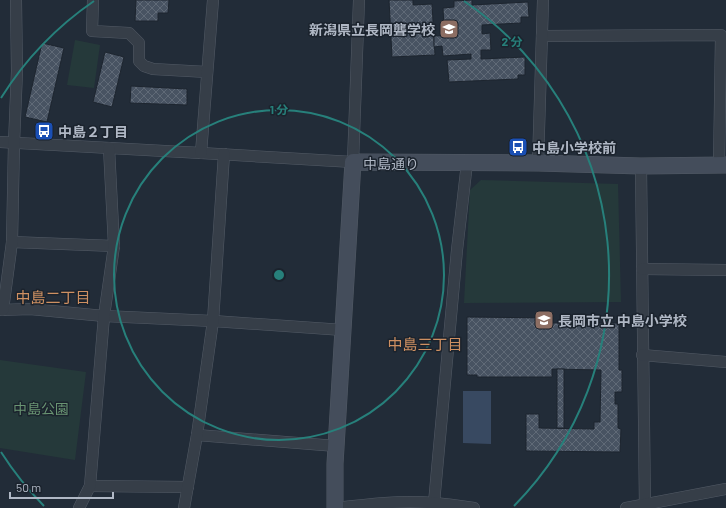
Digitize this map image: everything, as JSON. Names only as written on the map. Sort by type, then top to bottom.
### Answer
[{"type":"street","points":[[16,0],[17,71],[12,242],[1,310],[30,309],[104,316],[343,330]]},
{"type":"street","points":[[93,0],[92,31],[129,33],[139,43],[139,62],[144,66],[153,69],[207,72]]},
{"type":"street","points":[[200,153],[213,0]]},
{"type":"street","points":[[0,142],[353,162],[359,0]]},
{"type":"street","points":[[538,163],[543,0]]},
{"type":"street","points":[[542,36],[721,35],[723,165]]},
{"type":"street","points":[[80,508],[90,486],[104,316],[114,246],[109,148]]},
{"type":"street","points":[[184,508],[197,435],[213,322],[224,154]]},
{"type":"street","name":"中島通り","points":[[335,508],[336,446],[353,162],[538,163],[641,166],[723,165]]},
{"type":"street","points":[[434,503],[457,250],[467,163]]},
{"type":"street","points":[[641,166],[642,355],[645,506]]},
{"type":"street","points":[[12,242],[114,246]]},
{"type":"street","points":[[642,270],[726,270]]},
{"type":"street","points":[[642,355],[726,362]]},
{"type":"street","points":[[197,435],[336,446]]},
{"type":"street","points":[[90,486],[188,487]]},
{"type":"street","points":[[626,508],[645,506],[726,488]]},
{"type":"street","points":[[335,508],[366,504],[407,502],[434,503],[474,508]]},
{"type":"green space","points":[[75,40],[100,45],[94,88],[67,85]]},
{"type":"green space","points":[[481,180],[618,184],[621,302],[464,303],[470,190]]},
{"type":"green space","name":"中島公園","points":[[0,360],[86,372],[75,460],[0,448]]},
{"type":"water","points":[[463,391],[491,391],[491,444],[463,443]]},
{"type":"building","points":[[136,0],[169,0],[168,13],[158,13],[158,21],[135,21]]},
{"type":"building","points":[[389,0],[413,0],[413,5],[432,4],[435,55],[392,57]]},
{"type":"building","points":[[472,0],[472,5],[528,2],[529,17],[521,17],[521,23],[482,25],[482,34],[490,33],[491,50],[481,50],[481,59],[525,57],[525,75],[518,75],[518,79],[449,82],[447,60],[471,59],[471,54],[443,56],[442,46],[434,47],[434,36],[455,35],[455,26],[444,27],[443,8],[454,7],[454,1]]},
{"type":"building","points":[[42,43],[64,48],[47,122],[25,117]]},
{"type":"building","points":[[105,52],[124,57],[112,107],[93,102]]},
{"type":"building","points":[[131,86],[187,89],[187,105],[130,103]]},
{"type":"building","points":[[467,317],[553,318],[553,323],[619,323],[619,370],[622,370],[622,392],[615,392],[615,404],[618,404],[618,428],[621,429],[620,452],[526,451],[526,414],[539,414],[539,428],[594,429],[594,422],[600,422],[601,370],[552,369],[552,377],[477,377],[477,375],[467,375]]},
{"type":"building","points":[[557,369],[564,369],[564,428],[557,428]]},
{"type":"place","name":"新潟県立長岡聾学校","points":[[449,29]]},
{"type":"place","name":"中島２丁目","points":[[44,131]]},
{"type":"place","name":"中島小学校前","points":[[518,147]]},
{"type":"place","name":"長岡市立 中島小学校","points":[[544,320]]},
{"type":"district","name":"中島二丁目","points":[[53,297]]},
{"type":"district","name":"中島三丁目","points":[[425,344]]}]
